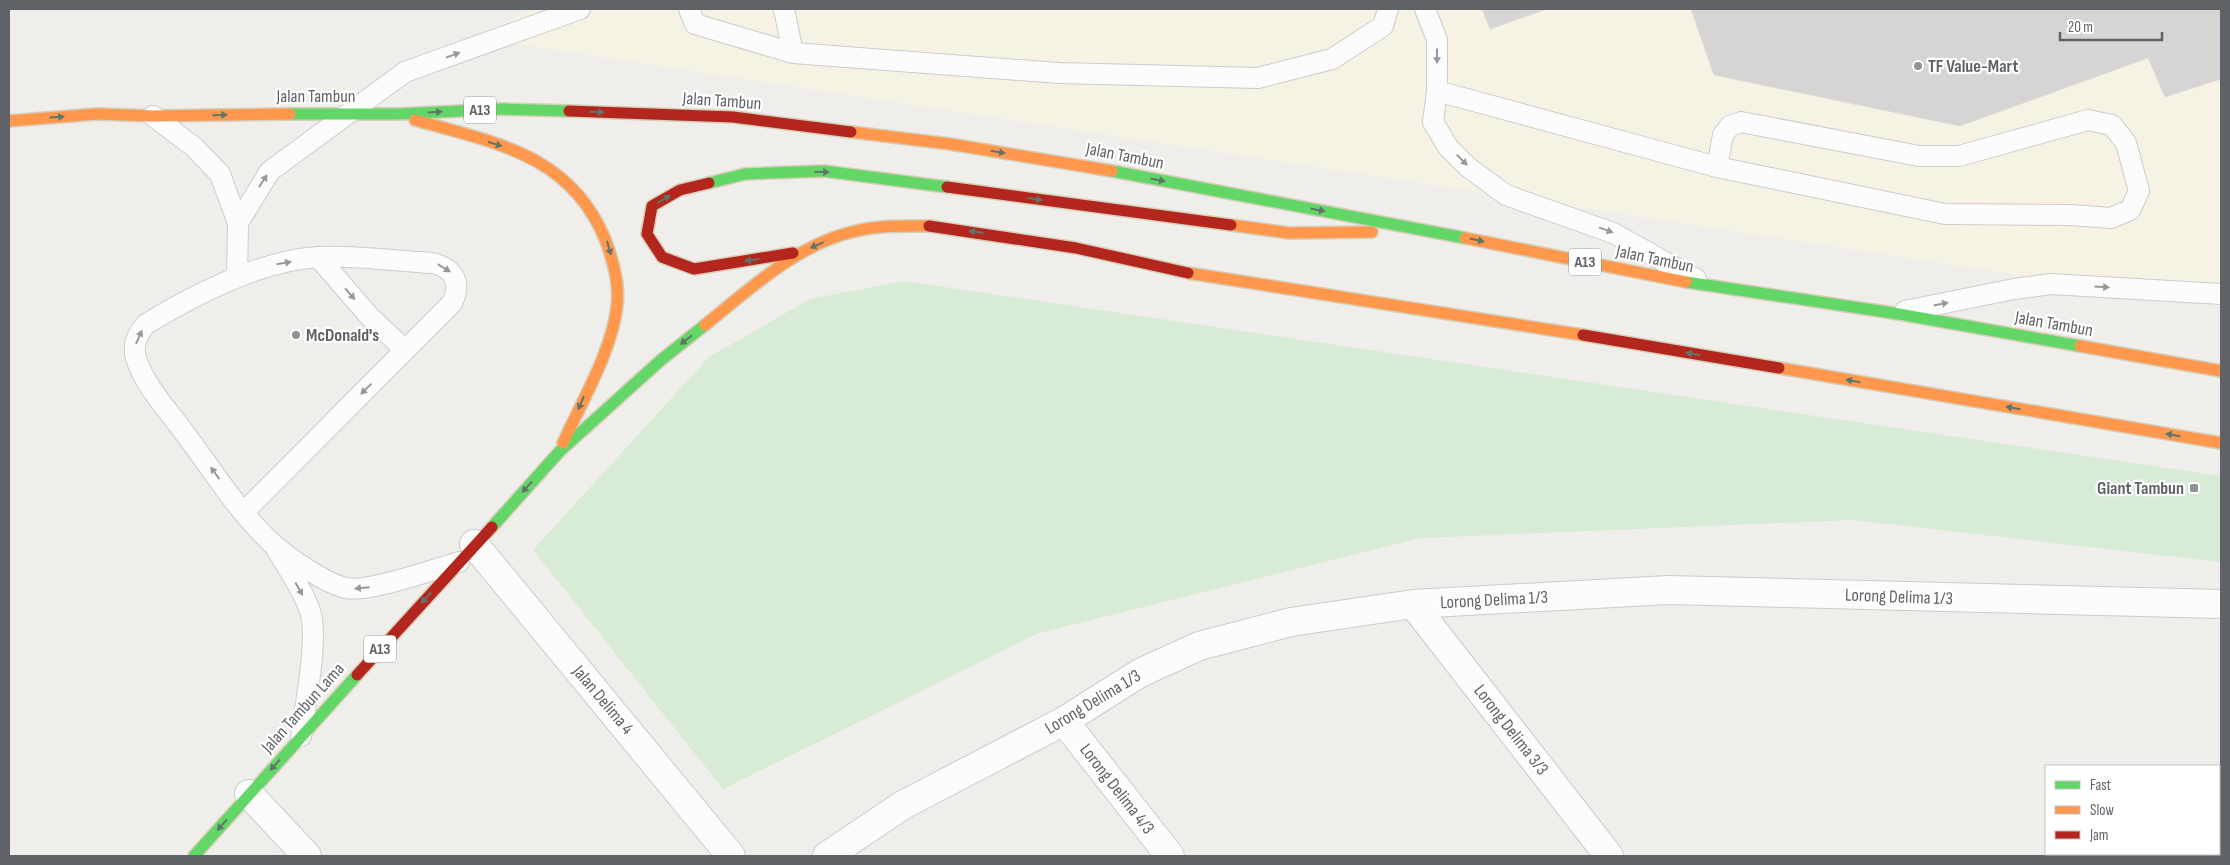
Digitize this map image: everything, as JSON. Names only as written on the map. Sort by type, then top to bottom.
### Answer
[{"type":"main road","name":"Jalan Tambun","points":[[9,121],[97,114],[153,116],[398,114],[503,109],[733,117],[950,144],[1069,163],[1431,231],[1713,288],[1893,313],[2221,371]]},
{"type":"main road","points":[[398,114],[519,151],[554,170],[576,189],[592,209],[604,232],[616,280],[617,311],[607,342],[560,451]]},
{"type":"main road","points":[[1431,231],[1290,233],[824,171],[744,174],[680,190],[652,206],[647,234],[662,257],[694,269],[800,252],[855,231],[888,226],[948,228],[1076,248],[1184,272],[1438,311],[2221,443]]},
{"type":"main road","points":[[560,451],[661,360],[771,272],[800,252]]},
{"type":"main road","name":"Jalan Tambun Lama","points":[[194,856],[300,736],[560,451]]},
{"type":"street","name":"Jalan Delima 4","points":[[467,553],[731,856]]},
{"type":"street","name":"Lorong Delima 1/3","points":[[827,856],[903,805],[1064,721],[1140,673],[1199,646],[1291,622],[1413,604],[1668,590],[2221,604]]},
{"type":"street","name":"Lorong Delima 3/3","points":[[1413,604],[1610,856]]},
{"type":"street","name":"Lorong Delima 4/3","points":[[1064,721],[1170,856]]},
{"type":"street","points":[[249,794],[307,856]]},
{"type":"lane","points":[[238,223],[270,171],[406,72],[580,9]]},
{"type":"lane","points":[[689,9],[694,24],[793,53],[1060,73],[1258,78],[1332,59],[1383,26],[1388,9]]},
{"type":"lane","points":[[784,9],[793,53]]},
{"type":"lane","points":[[1425,9],[1437,40],[1437,91],[1433,122],[1448,147],[1468,167],[1506,195],[1613,233],[1713,288]]},
{"type":"lane","points":[[1437,91],[1717,167],[1945,214],[2070,215],[2111,218],[2130,210],[2139,191],[2126,143],[2112,125],[2088,120],[1959,156],[1919,156],[1741,122],[1730,126],[1723,135],[1717,167]]},
{"type":"lane","points":[[153,116],[194,147],[220,174],[238,223],[237,277]]},
{"type":"lane","points":[[318,257],[370,318],[405,350]]},
{"type":"lane","points":[[244,512],[452,303],[456,295],[456,284],[453,274],[444,266],[433,263],[318,257],[270,265],[237,277],[146,324],[139,333],[135,344],[135,357],[150,385],[244,512],[275,546],[329,583],[347,589],[364,589],[467,553]]},
{"type":"lane","points":[[1893,313],[2014,289],[2051,284],[2221,294]]},
{"type":"lane","points":[[275,546],[307,604],[313,625],[313,644],[300,736]]},
{"type":"shaded area","points":[[535,9],[2221,9],[2221,306],[471,37]]},
{"type":"green space","points":[[904,281],[2221,476],[2221,562],[1853,520],[1421,538],[1039,633],[723,789],[533,550],[709,357],[810,299]]},
{"type":"building","points":[[1482,9],[1547,9],[1490,29]]},
{"type":"building","name":"TF Value-Mart","points":[[1691,9],[2221,9],[2221,79],[2165,97],[2148,58],[1960,126],[1714,75]]},
{"type":"traffic: fast","points":[[290,114],[398,114],[503,109],[569,111]]},
{"type":"traffic: fast","points":[[709,183],[745,174],[824,171],[947,187]]},
{"type":"traffic: fast","points":[[1112,171],[1465,238]]},
{"type":"traffic: fast","points":[[1686,282],[1893,313],[2080,346]]},
{"type":"traffic: fast","points":[[492,527],[560,451],[661,360],[705,325]]},
{"type":"traffic: fast","points":[[194,856],[357,675]]},
{"type":"traffic: slow","points":[[9,121],[97,114],[153,116],[290,114]]},
{"type":"traffic: slow","points":[[415,120],[501,145],[527,156],[551,170],[572,188],[590,210],[605,239],[617,281],[618,298],[614,323],[603,358],[563,443]]},
{"type":"traffic: slow","points":[[851,132],[950,144],[1112,171]]},
{"type":"traffic: slow","points":[[1231,225],[1289,233],[1372,232]]},
{"type":"traffic: slow","points":[[705,325],[757,282],[776,269],[794,257],[834,237],[865,229],[892,226],[929,226]]},
{"type":"traffic: slow","points":[[1465,238],[1686,282]]},
{"type":"traffic: slow","points":[[1188,273],[1583,335]]},
{"type":"traffic: slow","points":[[2080,346],[2221,371]]},
{"type":"traffic: slow","points":[[1779,368],[2221,443]]},
{"type":"traffic: jam","points":[[569,111],[733,117],[851,132]]},
{"type":"traffic: jam","points":[[709,183],[680,190],[652,206],[647,234],[662,257],[694,269],[793,253]]},
{"type":"traffic: jam","points":[[947,187],[1231,225]]},
{"type":"traffic: jam","points":[[929,226],[1076,248],[1188,273]]},
{"type":"traffic: jam","points":[[1583,335],[1779,368]]},
{"type":"traffic: jam","points":[[357,675],[492,527]]},
{"type":"place","name":"TF Value-Mart","points":[[1918,66]]},
{"type":"place","name":"McDonald's","points":[[296,335]]},
{"type":"place","name":"Giant Tambun","points":[[2194,488]]}]
